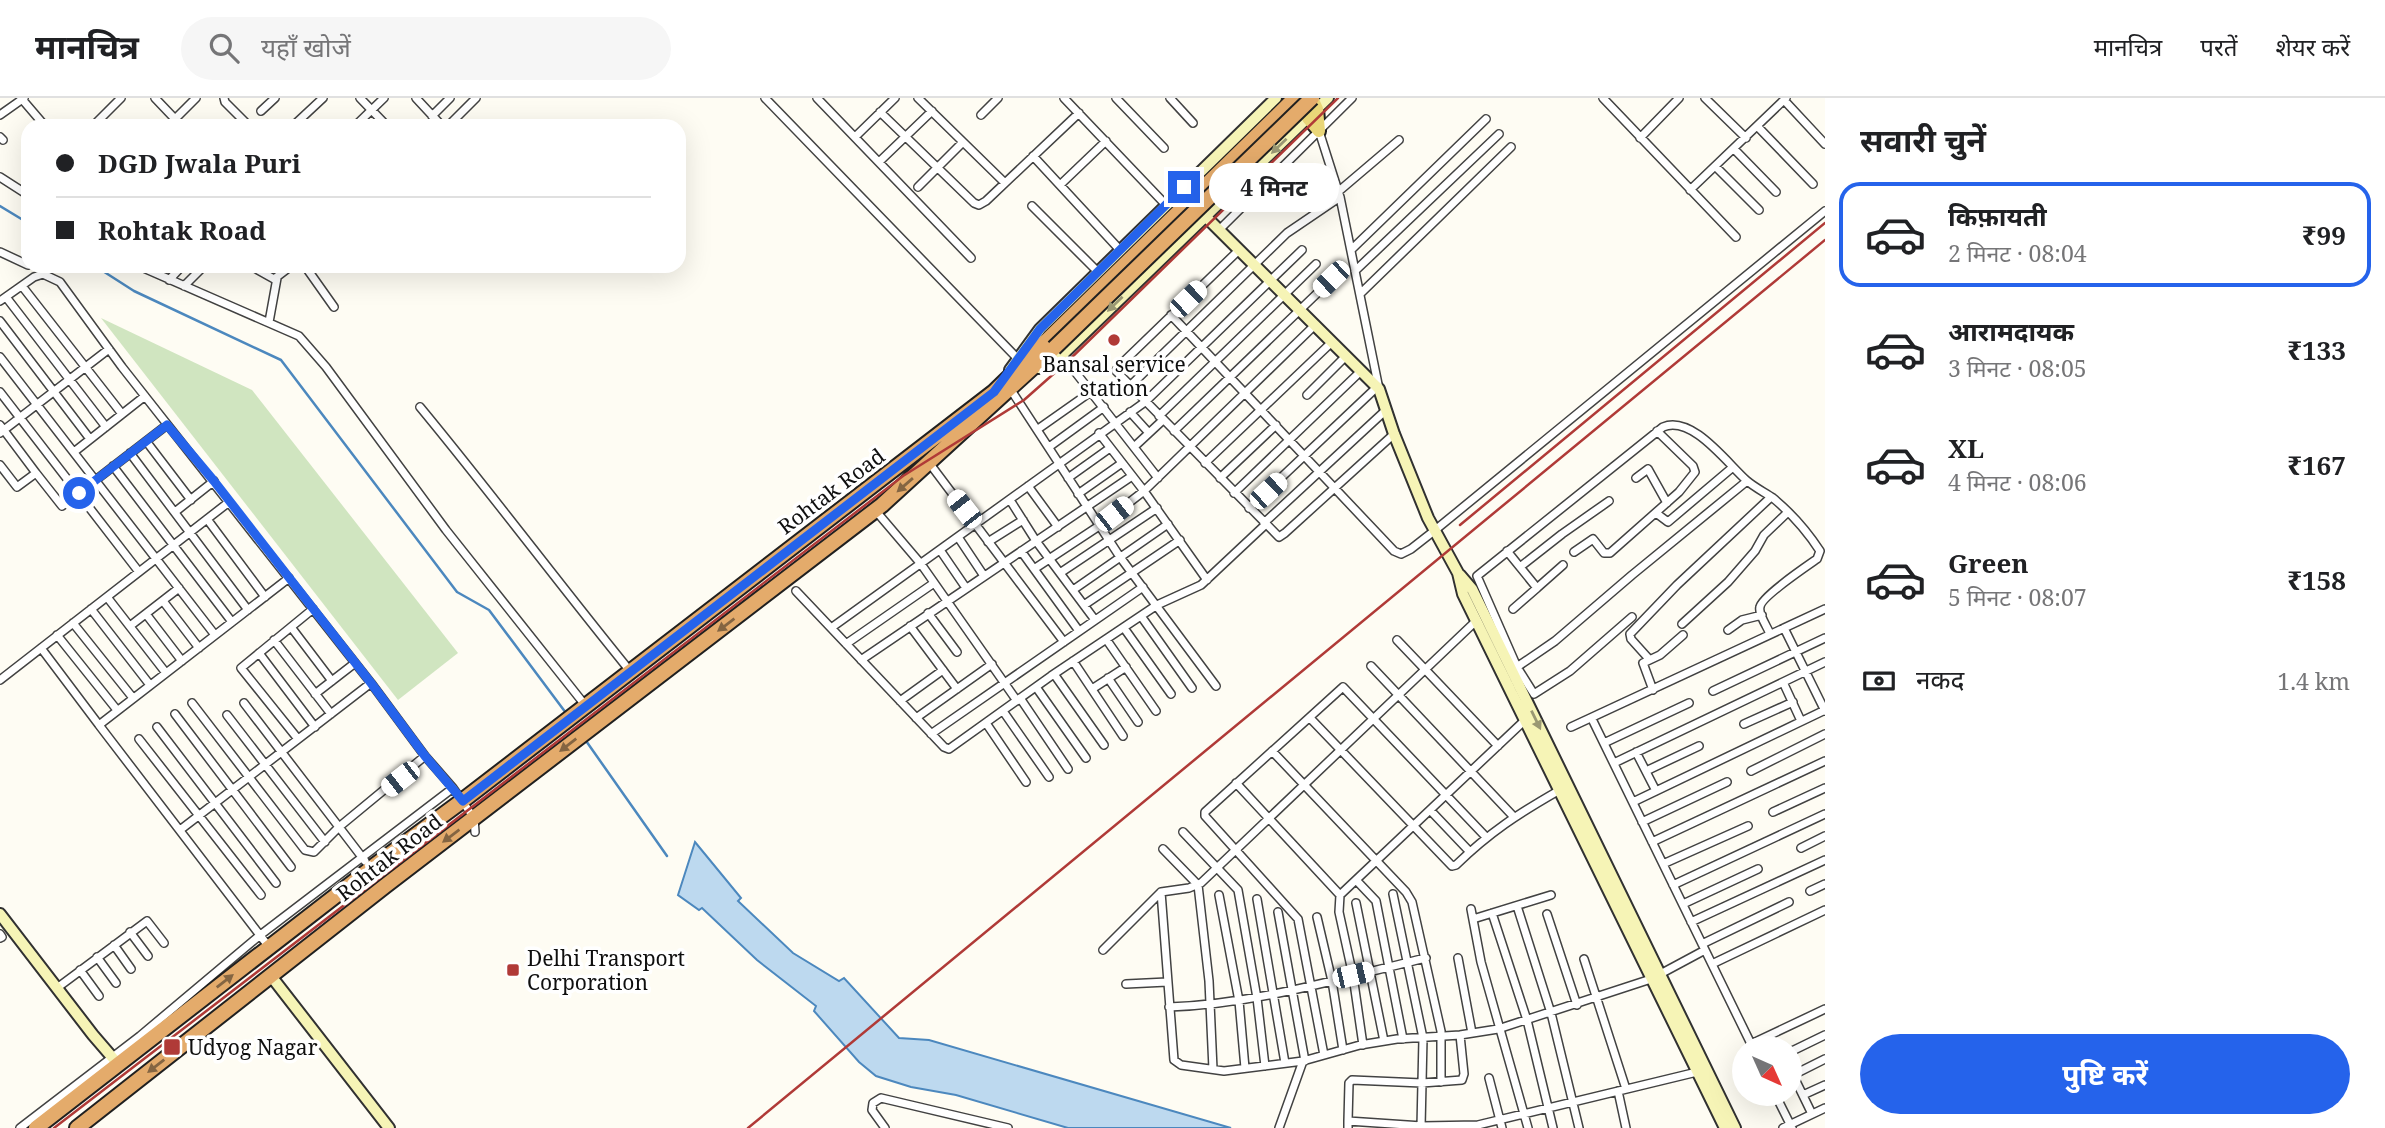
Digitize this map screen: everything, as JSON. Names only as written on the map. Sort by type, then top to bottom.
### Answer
[{"type":"highway","points":[[1054,348],[1297,98]]},
{"type":"highway","points":[[994,392],[1054,348],[1312,106]]},
{"type":"highway","name":"Rohtak Road","points":[[76,1128],[271,975],[474,825],[544,764],[875,510],[930,464],[1054,348]]},
{"type":"highway","name":"Rohtak Road","points":[[36,1128],[264,942],[367,863],[463,801],[994,392]]},
{"type":"main road","points":[[1297,98],[1312,106],[1320,131]]},
{"type":"street","points":[[0,115],[23,98],[40,119]]},
{"type":"street","points":[[100,119],[121,98]]},
{"type":"street","points":[[155,98],[175,119],[196,98]]},
{"type":"street","points":[[224,98],[243,119]]},
{"type":"street","points":[[261,111],[275,98]]},
{"type":"street","points":[[300,119],[323,98]]},
{"type":"street","points":[[360,98],[380,119]]},
{"type":"street","points":[[362,119],[384,98]]},
{"type":"street","points":[[432,116],[450,98]]},
{"type":"street","points":[[455,119],[476,98]]},
{"type":"street","points":[[765,98],[1018,359]]},
{"type":"street","points":[[817,98],[971,258]]},
{"type":"street","points":[[855,137],[895,98]]},
{"type":"street","points":[[918,98],[1005,183]]},
{"type":"street","points":[[981,115],[998,98]]},
{"type":"street","points":[[1065,98],[1166,205]]},
{"type":"street","points":[[1116,98],[1164,148]]},
{"type":"street","points":[[1170,98],[1193,123]]},
{"type":"street","name":"Rohtak Road","points":[[994,392],[1040,329],[1276,98]]},
{"type":"street","points":[[1158,478],[1092,391],[1054,348],[1206,217],[1312,106],[1328,98]]},
{"type":"street","points":[[1219,230],[1352,98]]},
{"type":"street","points":[[1603,98],[1736,237]]},
{"type":"street","points":[[1640,138],[1679,98]]},
{"type":"street","points":[[1705,98],[1746,138]]},
{"type":"street","points":[[1690,190],[1785,99],[1825,144]]},
{"type":"street","points":[[421,100],[435,119]]},
{"type":"street","points":[[878,162],[932,111]]},
{"type":"street","points":[[880,112],[979,205],[1079,113]]},
{"type":"street","points":[[1351,250],[1486,119]]},
{"type":"street","points":[[1757,126],[1813,184]]},
{"type":"street","points":[[1320,131],[1339,195],[1378,388],[1394,434],[1434,531],[1458,573],[1472,589],[1725,1128]]},
{"type":"street","points":[[1355,271],[1499,134]]},
{"type":"street","points":[[1130,386],[1293,228],[1339,195],[1399,139]]},
{"type":"street","points":[[1060,186],[1106,141]]},
{"type":"street","points":[[918,187],[963,142]]},
{"type":"street","points":[[1360,294],[1511,147]]},
{"type":"street","points":[[1734,149],[1776,192]]},
{"type":"street","points":[[1033,156],[1120,250]]},
{"type":"street","points":[[1716,167],[1759,210]]},
{"type":"street","points":[[0,177],[21,190]]},
{"type":"street","points":[[1032,206],[1098,272]]},
{"type":"street","points":[[1171,315],[1394,551],[1401,554],[1411,550],[1825,211]]},
{"type":"street","points":[[1206,217],[1378,388]]},
{"type":"street","points":[[1239,250],[1117,369],[1118,373],[1275,535],[1282,536],[1394,434]]},
{"type":"street","points":[[831,628],[1145,402],[1302,250]]},
{"type":"street","points":[[0,252],[21,261]]},
{"type":"street","points":[[1134,447],[1215,362],[1316,264]]},
{"type":"street","points":[[156,273],[299,336],[310,347],[582,707]]},
{"type":"street","points":[[169,280],[176,273]]},
{"type":"street","points":[[184,286],[197,273]]},
{"type":"street","points":[[263,273],[277,278]]},
{"type":"street","points":[[269,322],[277,278],[283,273]]},
{"type":"street","points":[[309,273],[334,307]]},
{"type":"street","points":[[106,427],[71,379],[3,299],[34,277],[43,274],[60,282],[167,425],[214,481],[425,756],[463,801],[474,825]]},
{"type":"street","points":[[1174,431],[1331,279]]},
{"type":"street","points":[[22,286],[122,414]]},
{"type":"street","points":[[0,321],[90,439]]},
{"type":"street","points":[[1034,569],[1099,526],[1144,491],[1315,326]]},
{"type":"street","points":[[1205,463],[1332,342]]},
{"type":"street","points":[[109,349],[20,418],[1,429],[62,506],[167,425]]},
{"type":"street","points":[[1307,395],[1346,356]]},
{"type":"street","points":[[0,357],[215,635]]},
{"type":"street","points":[[1234,493],[1361,371]]},
{"type":"street","points":[[1249,508],[1378,388]]},
{"type":"street","points":[[1011,390],[1120,557],[1216,686]]},
{"type":"street","points":[[1038,429],[1092,391]]},
{"type":"street","points":[[0,392],[139,572]]},
{"type":"street","points":[[74,452],[145,396]]},
{"type":"street","points":[[420,407],[630,671]]},
{"type":"street","points":[[1049,447],[1104,407]]},
{"type":"street","points":[[796,591],[931,734],[949,749],[1157,605],[1207,580],[1386,410]]},
{"type":"street","points":[[1130,412],[1149,433]]},
{"type":"street","points":[[1632,617],[1570,671],[1536,694],[1531,692],[1517,667],[1476,576],[1657,431],[1670,424],[1688,428],[1709,443],[1747,481],[1788,512],[1807,532],[1819,551],[1819,555],[1764,600],[1760,608],[1770,634]]},
{"type":"street","points":[[1220,478],[1276,425]]},
{"type":"street","points":[[1574,552],[1593,539],[1604,553],[1610,553],[1686,484],[1695,469],[1657,431]]},
{"type":"street","points":[[1099,433],[1157,508],[1207,580]]},
{"type":"street","points":[[146,441],[191,500]]},
{"type":"street","points":[[1068,478],[1110,447]]},
{"type":"street","points":[[130,453],[248,610]]},
{"type":"street","points":[[1077,494],[1122,463]]},
{"type":"street","points":[[930,464],[1064,642]]},
{"type":"street","points":[[0,465],[17,487],[36,473]]},
{"type":"street","points":[[113,466],[232,622]]},
{"type":"street","points":[[1656,513],[1668,522],[1733,467]]},
{"type":"street","points":[[1636,478],[1648,469],[1668,503]]},
{"type":"street","points":[[861,660],[1132,476]]},
{"type":"street","points":[[175,512],[214,481]]},
{"type":"street","points":[[1517,667],[1555,641],[1747,481]]},
{"type":"street","points":[[1028,486],[1058,527]]},
{"type":"street","points":[[1649,659],[1629,637],[1630,634],[1677,585],[1771,497]]},
{"type":"street","points":[[1010,500],[1036,541],[1095,620]]},
{"type":"street","points":[[1520,567],[1609,501]]},
{"type":"street","points":[[0,680],[229,502]]},
{"type":"street","points":[[1060,573],[1157,508]]},
{"type":"street","points":[[875,510],[921,564],[1068,769]]},
{"type":"street","points":[[1682,624],[1728,582],[1765,535],[1788,512]]},
{"type":"street","points":[[207,519],[265,597]]},
{"type":"street","points":[[988,542],[1023,520]]},
{"type":"street","points":[[1073,590],[1168,524]]},
{"type":"street","points":[[958,537],[984,576]]},
{"type":"street","points":[[1083,605],[1180,540]]},
{"type":"street","points":[[940,550],[966,588]]},
{"type":"street","points":[[1021,551],[1079,631]]},
{"type":"street","points":[[1507,551],[1537,588]]},
{"type":"street","points":[[1513,609],[1563,565]]},
{"type":"street","points":[[1458,573],[1463,594],[1558,791],[1735,1128]]},
{"type":"street","points":[[99,725],[289,578]]},
{"type":"street","points":[[846,644],[934,583]]},
{"type":"street","points":[[931,734],[1143,587]]},
{"type":"street","points":[[130,626],[179,588]]},
{"type":"street","points":[[107,597],[166,673]]},
{"type":"street","points":[[163,601],[199,648]]},
{"type":"street","points":[[1571,727],[1825,608]]},
{"type":"street","points":[[91,609],[150,685]]},
{"type":"street","points":[[298,740],[241,668],[313,609]]},
{"type":"street","points":[[928,613],[957,652]]},
{"type":"street","points":[[146,614],[182,661]]},
{"type":"street","points":[[1728,630],[1742,620],[1762,615]]},
{"type":"street","points":[[1141,616],[1192,688]]},
{"type":"street","points":[[1103,950],[1161,892],[1198,885],[1476,621]]},
{"type":"street","points":[[73,623],[133,698]]},
{"type":"street","points":[[910,626],[957,689]]},
{"type":"street","points":[[291,627],[332,681]]},
{"type":"street","points":[[1124,628],[1171,694]]},
{"type":"street","points":[[1633,802],[1825,710],[1784,628]]},
{"type":"street","points":[[57,635],[117,710]]},
{"type":"street","points":[[1653,690],[1643,665],[1649,659],[1660,655],[1683,635]]},
{"type":"street","points":[[1713,691],[1825,638]]},
{"type":"street","points":[[1106,639],[1156,711]]},
{"type":"street","points":[[274,640],[331,714]]},
{"type":"street","points":[[1397,640],[1498,746]]},
{"type":"street","points":[[41,648],[264,942]]},
{"type":"street","points":[[259,653],[315,727]]},
{"type":"street","points":[[1073,661],[1123,736]]},
{"type":"street","points":[[1614,763],[1825,662]]},
{"type":"street","points":[[315,694],[355,663]]},
{"type":"street","points":[[916,718],[992,664]]},
{"type":"street","points":[[1371,666],[1513,816]]},
{"type":"street","points":[[1092,689],[1126,667]]},
{"type":"street","points":[[900,701],[943,670]]},
{"type":"street","points":[[1054,674],[1104,746]]},
{"type":"street","points":[[1108,678],[1138,722]]},
{"type":"street","points":[[1783,682],[1801,721]]},
{"type":"street","points":[[180,830],[371,683]]},
{"type":"street","points":[[1036,687],[1086,758]]},
{"type":"street","points":[[1324,1055],[1298,919],[1204,814],[1343,687],[1486,837]]},
{"type":"street","points":[[1744,724],[1793,702]]},
{"type":"street","points":[[244,703],[367,863],[453,789]]},
{"type":"street","points":[[1604,743],[1689,703]]},
{"type":"street","points":[[192,704],[305,850],[314,852],[339,827],[425,756]]},
{"type":"street","points":[[1003,710],[1049,777]]},
{"type":"street","points":[[175,714],[291,867]]},
{"type":"street","points":[[228,715],[325,842]]},
{"type":"street","points":[[1310,718],[1452,866],[1457,865],[1513,816],[1558,791]]},
{"type":"street","points":[[1592,719],[1747,1036]]},
{"type":"street","points":[[1363,1045],[1353,975],[1339,912],[1340,895],[1524,721]]},
{"type":"street","points":[[986,723],[1026,782]]},
{"type":"street","points":[[158,727],[276,883]]},
{"type":"street","points":[[1751,771],[1825,734]]},
{"type":"street","points":[[139,740],[261,895]]},
{"type":"street","points":[[1646,771],[1699,746]]},
{"type":"street","points":[[1272,751],[1409,896],[1426,958],[1441,1036],[1441,1082]]},
{"type":"street","points":[[1636,752],[1656,791]]},
{"type":"street","points":[[1652,842],[1825,761]]},
{"type":"street","points":[[1642,822],[1727,782]]},
{"type":"street","points":[[1236,783],[1340,895]]},
{"type":"street","points":[[1773,812],[1825,788]]},
{"type":"street","points":[[1430,810],[1470,852]]},
{"type":"street","points":[[1673,886],[1825,814]]},
{"type":"street","points":[[1663,864],[1748,826]]},
{"type":"street","points":[[1182,832],[1238,890],[1257,998],[1265,1066]]},
{"type":"street","points":[[1801,848],[1825,836]]},
{"type":"street","points":[[1163,849],[1198,885],[1210,1006],[1213,1069]]},
{"type":"street","points":[[1691,922],[1825,860]]},
{"type":"street","points":[[1682,904],[1758,869]]},
{"type":"street","points":[[1356,880],[1376,901],[1403,1039]]},
{"type":"street","points":[[1810,891],[1825,884]]},
{"type":"street","points":[[1161,892],[1174,1060],[1181,1065],[1224,1071],[1304,1061],[1384,1041],[1460,1035],[1501,1028],[1656,977],[1704,947],[1789,902]]},
{"type":"street","points":[[1393,894],[1423,1038],[1422,1127]]},
{"type":"street","points":[[1219,895],[1239,1001],[1245,1068]]},
{"type":"street","points":[[1473,919],[1551,895]]},
{"type":"street","points":[[1257,899],[1285,1063]]},
{"type":"street","points":[[1356,903],[1384,1041]]},
{"type":"street","points":[[1517,906],[1551,1013],[1579,1128]]},
{"type":"street","points":[[1471,909],[1481,962],[1528,1128]]},
{"type":"street","points":[[1712,964],[1825,910]]},
{"type":"street","points":[[1278,912],[1304,1061],[1279,1128]]},
{"type":"street","points":[[1492,913],[1527,1020],[1553,1128]]},
{"type":"street","points":[[1547,914],[1577,1005]]},
{"type":"street","points":[[0,915],[115,1061],[20,1128]]},
{"type":"street","points":[[1317,917],[1332,981],[1343,1050]]},
{"type":"street","points":[[57,988],[147,921],[164,943]]},
{"type":"street","points":[[130,932],[148,956]]},
{"type":"street","points":[[114,944],[131,970]]},
{"type":"street","points":[[97,957],[116,983]]},
{"type":"street","points":[[1170,1007],[1210,1006],[1274,995],[1426,958]]},
{"type":"street","points":[[1458,958],[1472,1033]]},
{"type":"street","points":[[1584,959],[1622,1090],[1626,1128]]},
{"type":"street","points":[[80,971],[99,996]]},
{"type":"street","points":[[271,975],[389,1128]]},
{"type":"street","points":[[1126,984],[1167,982]]},
{"type":"street","points":[[1772,1036],[1825,1009]]},
{"type":"street","points":[[1460,1035],[1464,1077],[1458,1081],[1422,1083],[1352,1080],[1349,1083],[1348,1125],[1501,1125],[1548,1108],[1697,1072]]},
{"type":"street","points":[[1802,1046],[1825,1035]]},
{"type":"street","points":[[1802,1071],[1825,1059]]},
{"type":"street","points":[[1489,1078],[1501,1125]]},
{"type":"street","points":[[1812,1114],[1803,1095],[1825,1084]]},
{"type":"street","points":[[885,1128],[872,1110],[873,1103],[881,1098],[1008,1128]]},
{"type":"street","points":[[1780,1106],[1788,1127],[1825,1108]]},
{"type":"green space","points":[[101,318],[252,390],[458,653],[398,700]]},
{"type":"water","points":[[695,842],[741,898],[738,901],[793,953],[839,981],[844,978],[899,1038],[929,1040],[1231,1128],[1068,1128],[956,1095],[911,1087],[876,1076],[859,1062],[814,1011],[816,1006],[757,960],[702,908],[699,910],[678,895]]},
{"type":"waterway","points":[[0,206],[21,219]]},
{"type":"waterway","points":[[106,273],[134,291],[281,360],[457,592],[489,610],[566,713]]},
{"type":"waterway","points":[[584,738],[667,856]]},
{"type":"railway","points":[[54,1128],[903,476],[1024,400],[1067,362],[1338,98]]},
{"type":"railway","points":[[1460,525],[1825,223]]},
{"type":"railway","points":[[748,1128],[1825,240]]},
{"type":"place","name":"Bansal service station","points":[[1114,340]]},
{"type":"place","name":"Delhi Transport Corporation","points":[[513,970]]},
{"type":"place","name":"Udyog Nagar","points":[[172,1047]]},
{"type":"route","points":[[79,493],[167,425],[214,481],[425,756],[463,801],[994,392],[1040,329],[1184,187]]}]
